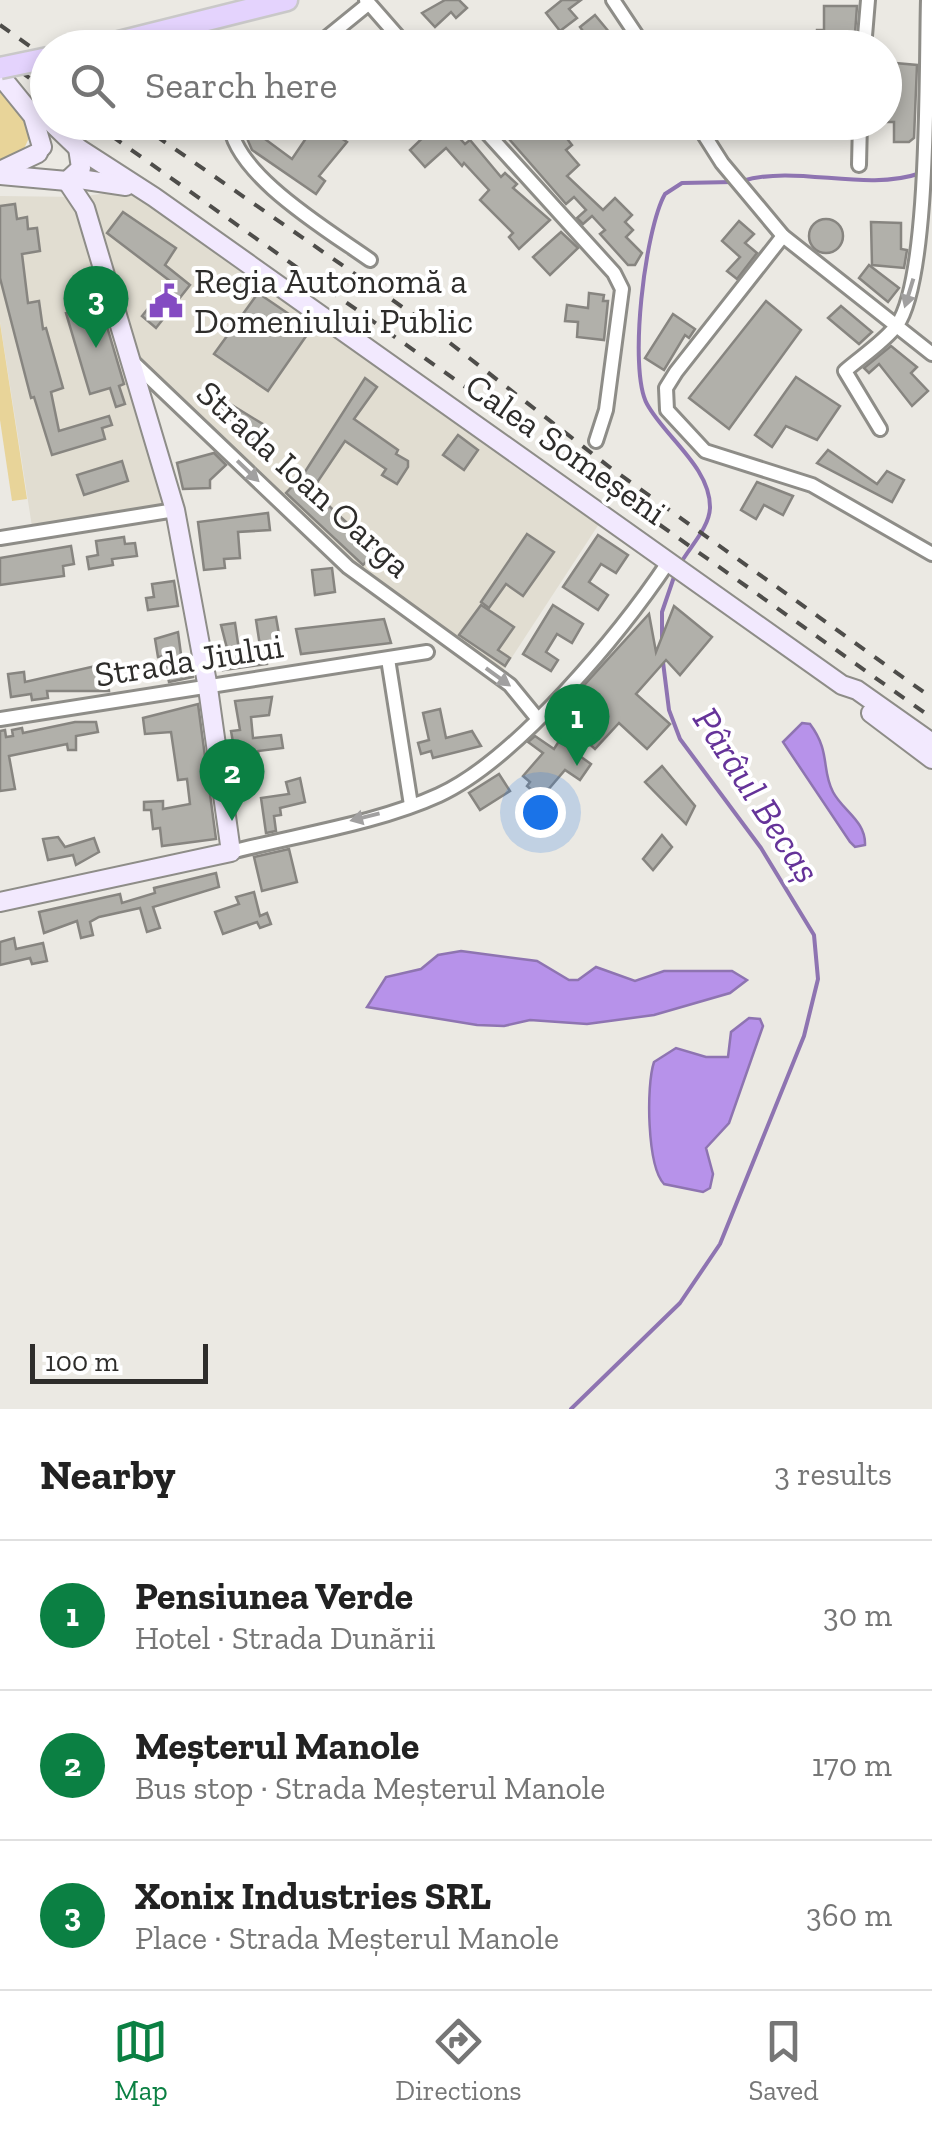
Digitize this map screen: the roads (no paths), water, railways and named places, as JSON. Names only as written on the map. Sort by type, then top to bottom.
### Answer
[{"type":"main road","points":[[168,30],[287,0]]},
{"type":"main road","points":[[30,65],[2,77],[30,112]]},
{"type":"main road","name":"Calea Someșeni","points":[[2,77],[30,103]]},
{"type":"main road","points":[[37,140],[38,167],[47,178]]},
{"type":"main road","points":[[0,173],[55,140]]},
{"type":"main road","points":[[63,140],[74,145],[80,168],[70,180]]},
{"type":"main road","name":"Calea Someșeni","points":[[69,140],[689,575],[842,685],[850,696],[932,760]]},
{"type":"main road","points":[[0,173],[70,180]]},
{"type":"main road","points":[[0,902],[231,852],[208,688],[176,510],[85,208],[70,180]]},
{"type":"main road","name":"Calea Someșeni","points":[[70,180],[110,181],[154,197]]},
{"type":"main road","name":"Calea Someșeni","points":[[842,685],[858,690],[932,742]]},
{"type":"street","points":[[612,0],[633,30]]},
{"type":"street","points":[[866,30],[868,0]]},
{"type":"street","points":[[880,428],[845,371],[896,326],[912,284],[924,156],[928,0]]},
{"type":"street","points":[[335,30],[367,2],[392,30]]},
{"type":"street","points":[[234,140],[261,176],[370,260]]},
{"type":"street","points":[[492,140],[614,273],[622,289],[606,410],[596,441]]},
{"type":"street","points":[[707,140],[748,198],[806,258],[932,354]]},
{"type":"street","points":[[859,165],[860,140]]},
{"type":"street","points":[[783,236],[676,372],[666,388],[667,410],[705,450],[812,485],[932,554]]},
{"type":"street","name":"Strada Ioan Oarga","points":[[127,356],[348,567],[510,686],[537,718]]},
{"type":"street","points":[[0,538],[176,510]]},
{"type":"street","points":[[231,852],[411,805],[462,782],[558,699],[670,562]]},
{"type":"street","name":"Strada Jiului","points":[[0,720],[427,652]]},
{"type":"street","points":[[388,658],[411,805]]},
{"type":"waterway","name":"Pârâul Becaș","points":[[742,181],[786,175],[876,180],[921,173]]},
{"type":"waterway","name":"Pârâul Becaș","points":[[682,561],[704,528],[710,507],[708,492],[695,466],[647,404],[639,361],[641,299],[651,237],[665,194],[682,183],[733,182]]},
{"type":"waterway","name":"Pârâul Becaș","points":[[662,642],[662,612],[675,574]]},
{"type":"waterway","name":"Pârâul Becaș","points":[[571,1409],[680,1303],[720,1244],[804,1036],[818,979],[814,935],[761,848],[680,739],[669,710],[663,662]]},
{"type":"railway","points":[[0,25],[30,46]]},
{"type":"railway","points":[[0,57],[30,78]]},
{"type":"railway","points":[[117,140],[932,718]]},
{"type":"railway","points":[[162,140],[414,315],[612,469],[932,698]]},
{"type":"place","name":"Regia Autonomă a Domeniului Public","points":[[166,301]]},
{"type":"place","name":"Xonix Industries SRL","points":[[96,348]]},
{"type":"place","name":"Pensiunea Verde","points":[[577,766]]},
{"type":"place","name":"Meșterul Manole","points":[[232,821]]}]
